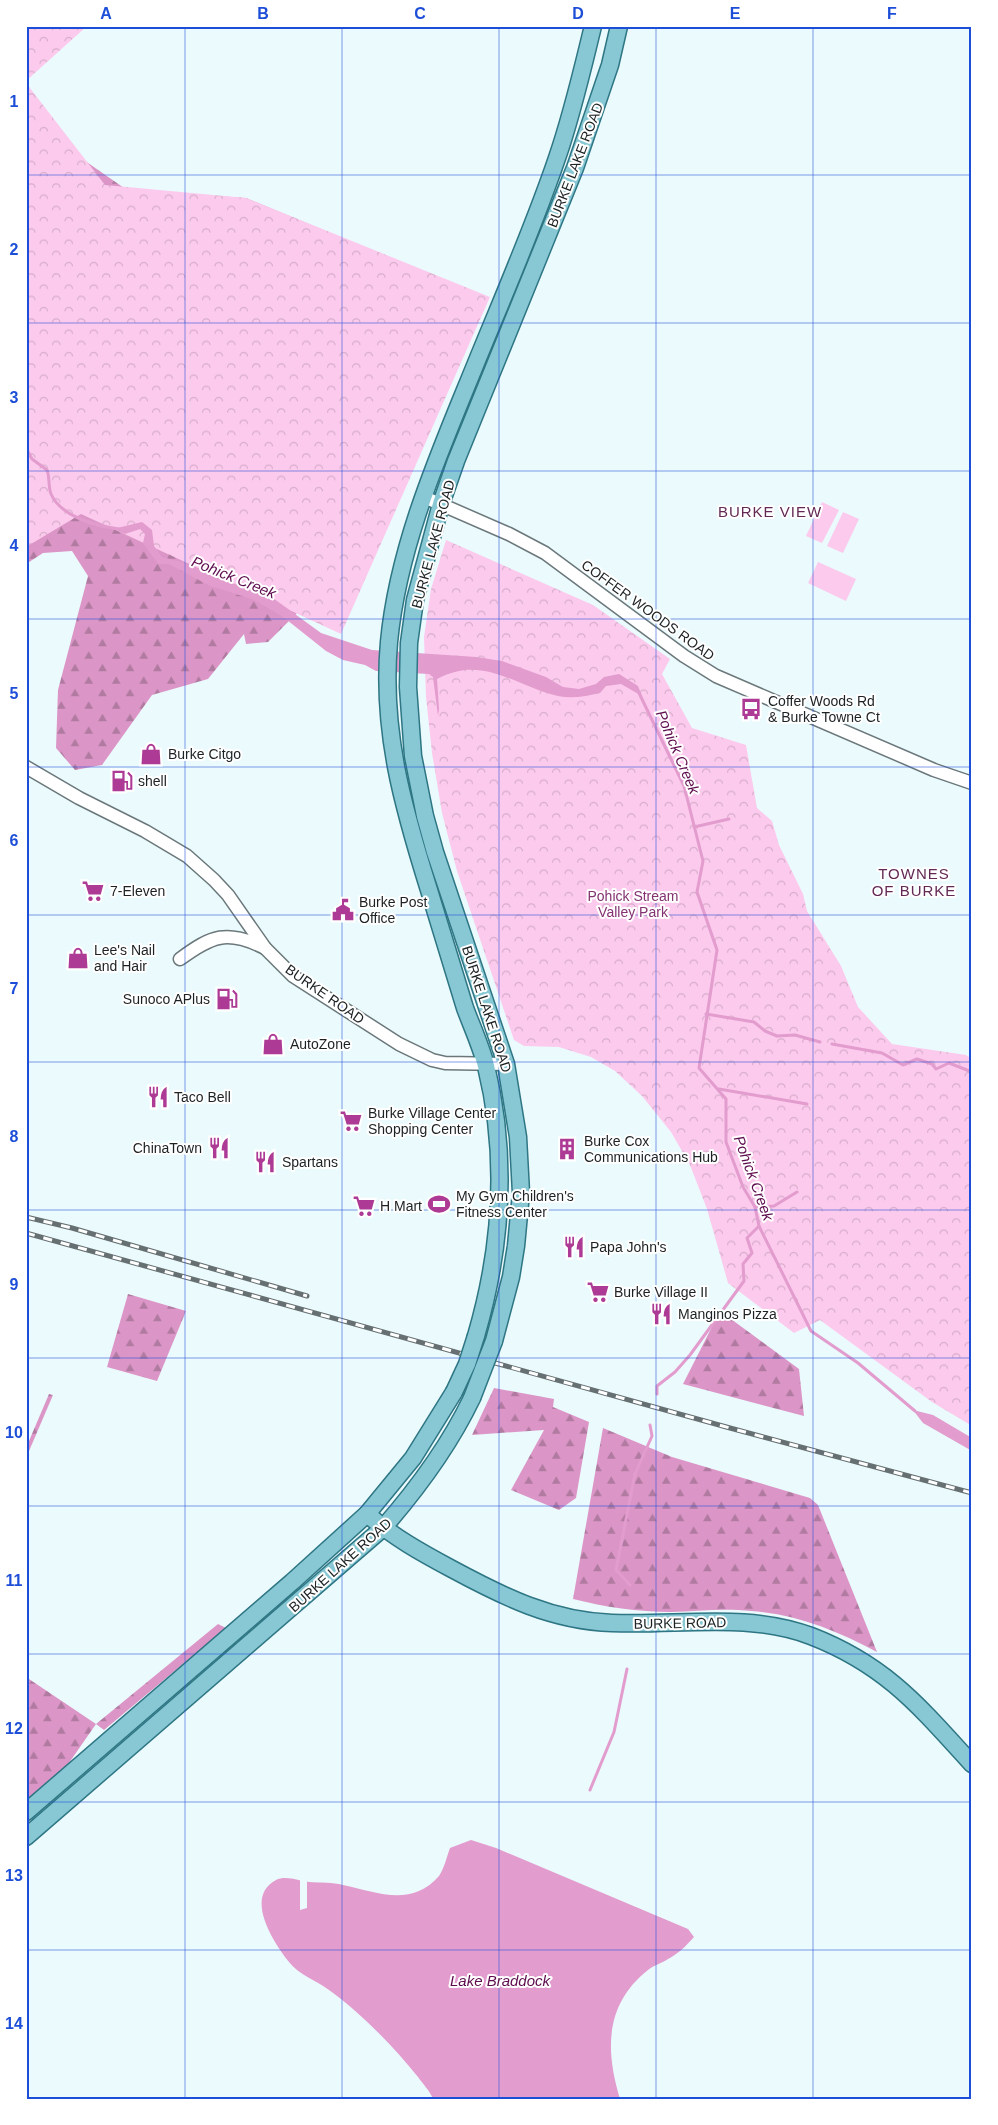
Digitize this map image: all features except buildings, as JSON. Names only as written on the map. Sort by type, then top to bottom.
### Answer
[{"type":"main road","name":"BURKE LAKE ROAD","points":[[26,1812],[292,1582],[367,1514],[413,1458],[454,1392],[467,1364],[476,1336],[485,1305],[496,1248],[500,1195],[498,1139],[485,1065],[466,1010],[404,809],[392,749],[388,685],[389,642],[403,564],[424,496],[556,162],[575,102],[592,26]]},
{"type":"main road","name":"BURKE LAKE ROAD","points":[[26,1838],[384,1528],[431,1469],[454,1433],[472,1398],[494,1341],[512,1277],[520,1203],[518,1137],[506,1064],[435,852],[425,816],[413,756],[408,686],[409,643],[416,600],[441,504],[456,462],[575,168],[610,65],[618,26]]},
{"type":"main road","name":"BURKE ROAD","points":[[367,1514],[405,1543],[506,1598],[553,1615],[611,1623],[742,1622],[788,1629],[809,1635],[857,1657],[891,1680],[917,1703],[972,1764]]},
{"type":"street","name":"COFFER WOODS ROAD","points":[[424,496],[509,534],[545,553],[676,650],[716,676],[934,770],[972,783]]},
{"type":"street","name":"BURKE ROAD","points":[[26,766],[79,798],[145,831],[187,856],[228,895],[265,948],[293,976],[399,1044],[432,1060],[445,1064],[506,1064]]},
{"type":"street","points":[[180,959],[205,941],[220,938],[239,939],[265,948]]},
{"type":"green space","points":[[26,26],[87,26],[26,81]]},
{"type":"green space","points":[[26,83],[78,156],[127,190],[246,198],[480,295],[379,531],[268,642],[246,644],[244,634],[208,679],[152,695],[102,765],[75,770],[56,748],[58,690],[88,576],[72,551],[43,553],[26,564]]},
{"type":"green space","points":[[26,83],[105,185],[246,198],[490,297],[341,634],[81,514],[26,547]]},
{"type":"green space","points":[[822,502],[839,510],[822,543],[806,536]]},
{"type":"green space","points":[[843,512],[859,519],[843,553],[827,546]]},
{"type":"green space","name":"Pohick Stream Valley Park","points":[[446,540],[593,605],[670,659],[662,674],[692,728],[746,745],[757,808],[772,821],[779,845],[803,894],[807,911],[841,966],[858,1007],[892,1044],[966,1055],[972,1059],[972,1426],[932,1402],[820,1320],[794,1333],[728,1283],[707,1209],[690,1165],[671,1132],[642,1096],[615,1071],[591,1057],[559,1047],[524,1046],[514,1040],[457,871],[442,813],[432,753],[426,697],[424,637],[431,589]]},
{"type":"green space","points":[[818,562],[856,579],[846,601],[808,583]]},
{"type":"green space","points":[[128,1294],[186,1311],[157,1381],[107,1367]]},
{"type":"green space","points":[[720,1311],[799,1369],[804,1416],[683,1384]]},
{"type":"green space","points":[[494,1388],[554,1399],[553,1407],[589,1422],[576,1498],[559,1510],[511,1490],[544,1430],[472,1435]]},
{"type":"green space","points":[[49,1394],[53,1395],[26,1458],[26,1448]]},
{"type":"green space","points":[[603,1428],[672,1457],[810,1498],[818,1505],[877,1652],[847,1637],[816,1625],[768,1613],[741,1610],[646,1611],[609,1607],[573,1599]]},
{"type":"green space","points":[[218,1624],[226,1628],[104,1730],[96,1724]]},
{"type":"green space","points":[[26,1677],[96,1724],[62,1773],[26,1801]]},
{"type":"water","points":[[142,522],[152,530],[154,546],[162,557],[182,562],[235,584],[262,590],[321,633],[372,650],[476,657],[502,661],[546,677],[563,687],[579,689],[596,684],[604,677],[619,674],[638,686],[642,696],[621,684],[606,686],[600,693],[579,697],[563,697],[498,674],[469,670],[454,672],[437,679],[438,716],[433,677],[429,674],[376,671],[365,665],[343,660],[326,651],[282,616],[254,600],[208,585],[169,564],[158,564],[143,543],[145,534],[140,529],[125,534],[113,529]]},
{"type":"water","points":[[913,1410],[933,1415],[972,1438],[972,1451],[923,1423]]},
{"type":"water","name":"Lake Braddock","points":[[471,1840],[496,1848],[688,1929],[694,1937],[679,1952],[650,1968],[634,1983],[623,1998],[616,2013],[612,2029],[611,2046],[615,2081],[620,2099],[433,2099],[408,2065],[365,2019],[329,1990],[293,1967],[269,1932],[264,1920],[262,1897],[267,1888],[276,1880],[288,1878],[309,1882],[335,1883],[381,1894],[405,1895],[417,1892],[428,1886],[441,1873],[450,1848]]},
{"type":"pier","points":[[300,1878],[307,1879],[307,1908],[300,1910]]},
{"type":"waterway","name":"Pohick Creek","points":[[26,448],[32,459],[47,470],[51,494],[63,509],[90,523],[119,529]]},
{"type":"waterway","name":"Pohick Creek","points":[[639,693],[684,786],[703,861],[697,892],[717,950],[699,1068],[726,1099],[726,1142],[743,1187],[755,1207],[759,1226],[811,1331],[858,1363],[915,1411]]},
{"type":"waterway","points":[[694,827],[729,819]]},
{"type":"waterway","points":[[706,1014],[754,1022],[765,1031],[777,1036],[795,1035],[820,1042]]},
{"type":"waterway","points":[[832,1044],[882,1053],[903,1065],[917,1059],[932,1064],[936,1069],[949,1063],[972,1072]]},
{"type":"waterway","points":[[719,1089],[807,1104]]},
{"type":"waterway","points":[[755,1207],[774,1206],[797,1192]]},
{"type":"waterway","points":[[657,1394],[657,1386],[675,1372],[690,1355],[744,1281],[743,1264],[752,1253],[747,1238],[759,1226]]},
{"type":"waterway","points":[[630,1585],[616,1570],[635,1474],[652,1436],[650,1425]]},
{"type":"waterway","points":[[590,1790],[614,1732],[627,1669]]},
{"type":"railway","points":[[26,1217],[72,1228],[307,1296]]},
{"type":"railway","points":[[26,1233],[972,1493]]},
{"type":"place","name":"Coffer Woods Rd & Burke Towne Ct","points":[[751,709]]},
{"type":"place","name":"Burke Citgo","points":[[151,754]]},
{"type":"place","name":"shell","points":[[122,781]]},
{"type":"place","name":"7-Eleven","points":[[93,891]]},
{"type":"place","name":"Burke Post Office","points":[[343,910]]},
{"type":"place","name":"Lee's Nail and Hair","points":[[78,958]]},
{"type":"place","name":"Sunoco APlus","points":[[227,999]]},
{"type":"place","name":"AutoZone","points":[[273,1044]]},
{"type":"place","name":"Taco Bell","points":[[158,1097]]},
{"type":"place","name":"Burke Village Center Shopping Center","points":[[351,1121]]},
{"type":"place","name":"ChinaTown","points":[[219,1148]]},
{"type":"place","name":"Burke Cox Communications Hub","points":[[567,1149]]},
{"type":"place","name":"Spartans","points":[[265,1162]]},
{"type":"place","name":"My Gym Children's Fitness Center","points":[[439,1204]]},
{"type":"place","name":"H Mart","points":[[364,1206]]},
{"type":"place","name":"Papa John's","points":[[574,1247]]},
{"type":"place","name":"Burke Village II","points":[[598,1292]]},
{"type":"place","name":"Manginos Pizza","points":[[661,1314]]},
{"type":"district","name":"BURKE VIEW","points":[[770,511]]},
{"type":"district","name":"TOWNES OF BURKE","points":[[914,882]]}]
